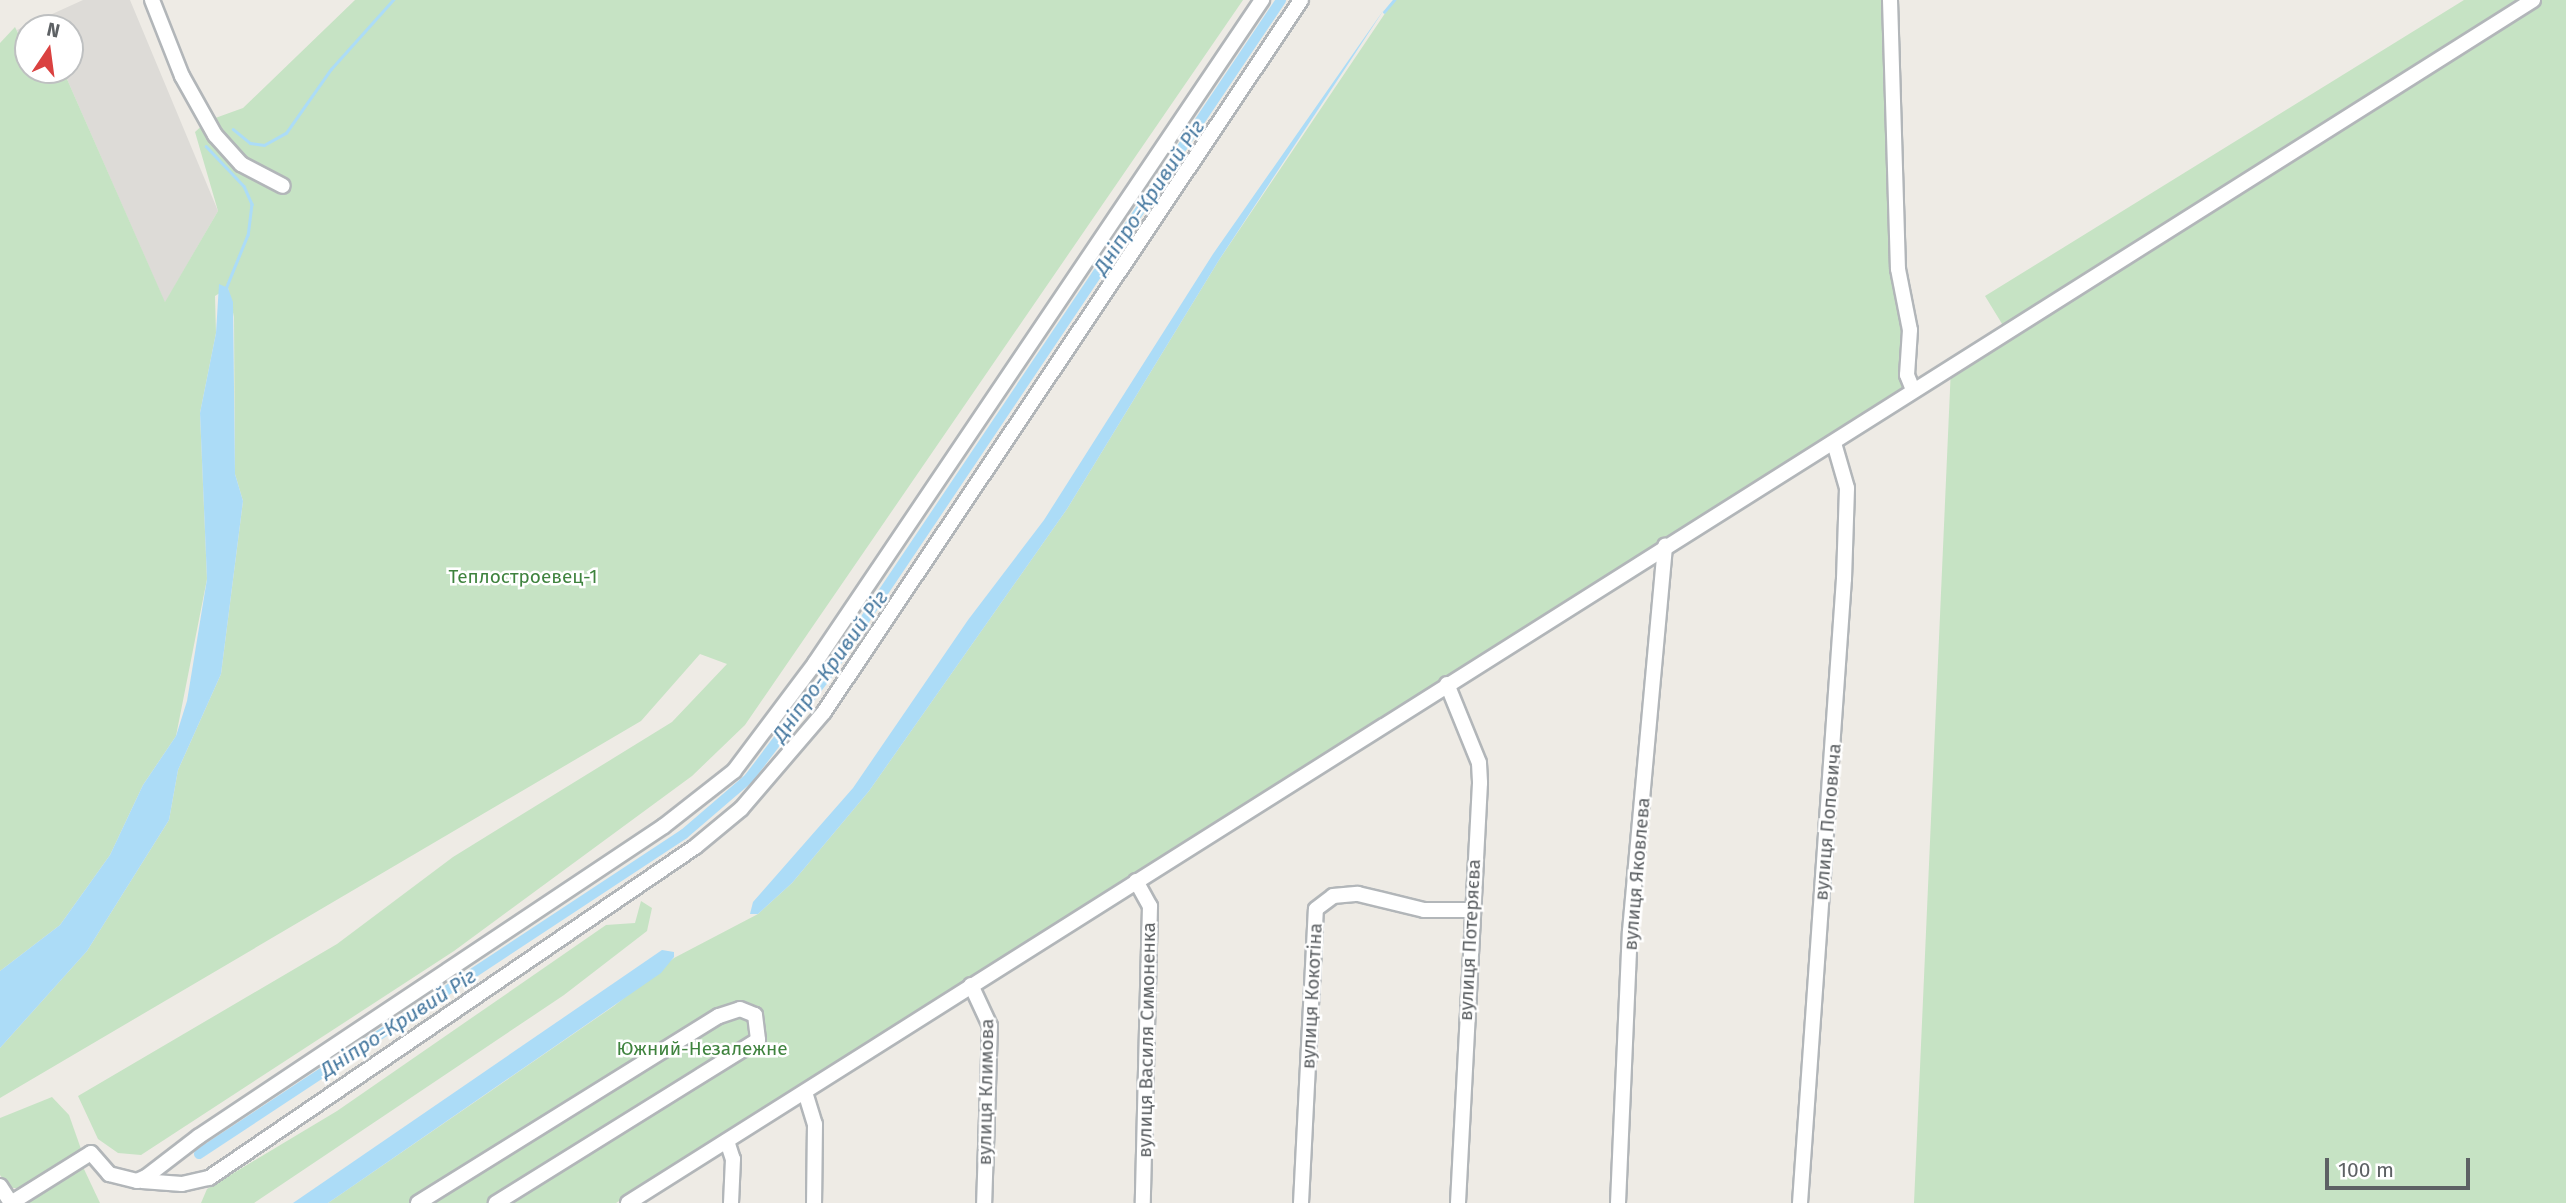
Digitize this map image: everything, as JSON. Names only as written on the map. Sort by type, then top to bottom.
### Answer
[{"type":"street","points":[[137,1181],[664,825],[734,771],[815,663],[1262,0]]},
{"type":"street","points":[[0,1186],[11,1203],[91,1153],[109,1174],[137,1181],[183,1184],[209,1178],[695,847],[741,809],[824,712],[1301,0]]},
{"type":"street","points":[[1890,0],[1898,270],[1910,330],[1907,375],[1913,390]]},
{"type":"street","points":[[628,1203],[2533,0]]},
{"type":"street","points":[[155,1],[182,76],[215,135],[241,164],[283,186]]},
{"type":"street","name":"вулиця Поповича","points":[[1800,1203],[1844,579],[1847,488],[1834,443]]},
{"type":"street","name":"вулиця Яковлева","points":[[1618,1203],[1630,932],[1665,547]]},
{"type":"street","name":"вулиця Потеряєва","points":[[1447,684],[1479,763],[1458,1203]]},
{"type":"street","name":"вулиця Василя Симоненка","points":[[1136,881],[1150,906],[1143,1203]]},
{"type":"street","name":"вулиця Кокотіна","points":[[1301,1203],[1317,909],[1333,897],[1358,894],[1424,910],[1471,910]]},
{"type":"street","name":"вулиця Климова","points":[[971,985],[990,1026],[984,1203]]},
{"type":"street","points":[[418,1203],[719,1016],[740,1009],[755,1015],[758,1040],[496,1203]]},
{"type":"street","points":[[805,1092],[815,1124],[814,1203]]},
{"type":"street","points":[[727,1141],[733,1159],[730,1203]]},
{"type":"shaded area","points":[[83,0],[130,0],[218,211],[165,303],[69,84],[84,84],[84,14],[52,14]]},
{"type":"green space","name":"Теплостроевец-1","points":[[355,0],[1243,0],[745,725],[692,776],[454,951],[141,1155],[118,1153],[98,1139],[78,1096],[337,944],[453,857],[672,722],[727,664],[700,654],[641,721],[0,1098],[0,1048],[87,951],[169,820],[178,770],[221,674],[243,501],[235,474],[234,317],[228,288],[215,296],[216,333],[200,413],[207,579],[176,736],[143,785],[110,855],[60,925],[0,971],[0,43],[14,28],[14,84],[69,84],[165,302],[218,211],[195,132],[207,121],[243,108]]},
{"type":"green space","name":"Южний-Незалежне","points":[[1394,0],[1890,0],[1895,161],[1913,390],[616,1203],[328,1203],[614,1006],[674,958],[758,914],[792,883],[869,791],[1067,509],[1219,260]]},
{"type":"green space","points":[[2464,0],[2566,0],[2566,1203],[1914,1203],[1951,367],[2007,332],[1985,296]]},
{"type":"green space","points":[[641,901],[652,908],[647,931],[564,995],[254,1203],[201,1203],[207,1189],[337,1111],[606,925],[635,923]]},
{"type":"green space","points":[[52,1097],[69,1115],[81,1149],[75,1159],[19,1188],[9,1188],[0,1175],[0,1118]]},
{"type":"green space","points":[[83,1167],[100,1203],[28,1203]]},
{"type":"water","points":[[1385,8],[1219,260],[1067,509],[869,791],[792,883],[758,914],[750,914],[753,902],[853,788],[968,620],[1044,520],[1213,254]]},
{"type":"water","points":[[219,284],[228,288],[233,302],[235,474],[243,501],[221,674],[178,770],[169,820],[87,951],[0,1048],[0,971],[60,925],[110,855],[143,785],[176,736],[187,701],[207,579],[200,413],[216,333]]},
{"type":"water","points":[[662,950],[674,952],[674,957],[661,973],[347,1190],[328,1203],[293,1203]]},
{"type":"waterway","points":[[233,129],[250,143],[264,145],[286,133],[331,69],[393,0]]},
{"type":"waterway","name":"Дніпро-Кривий Ріг","points":[[199,1154],[684,834],[749,778],[831,670],[1281,0]]},
{"type":"waterway","points":[[1384,12],[1394,0]]},
{"type":"waterway","points":[[206,146],[244,186],[252,204],[248,235],[226,289]]}]
